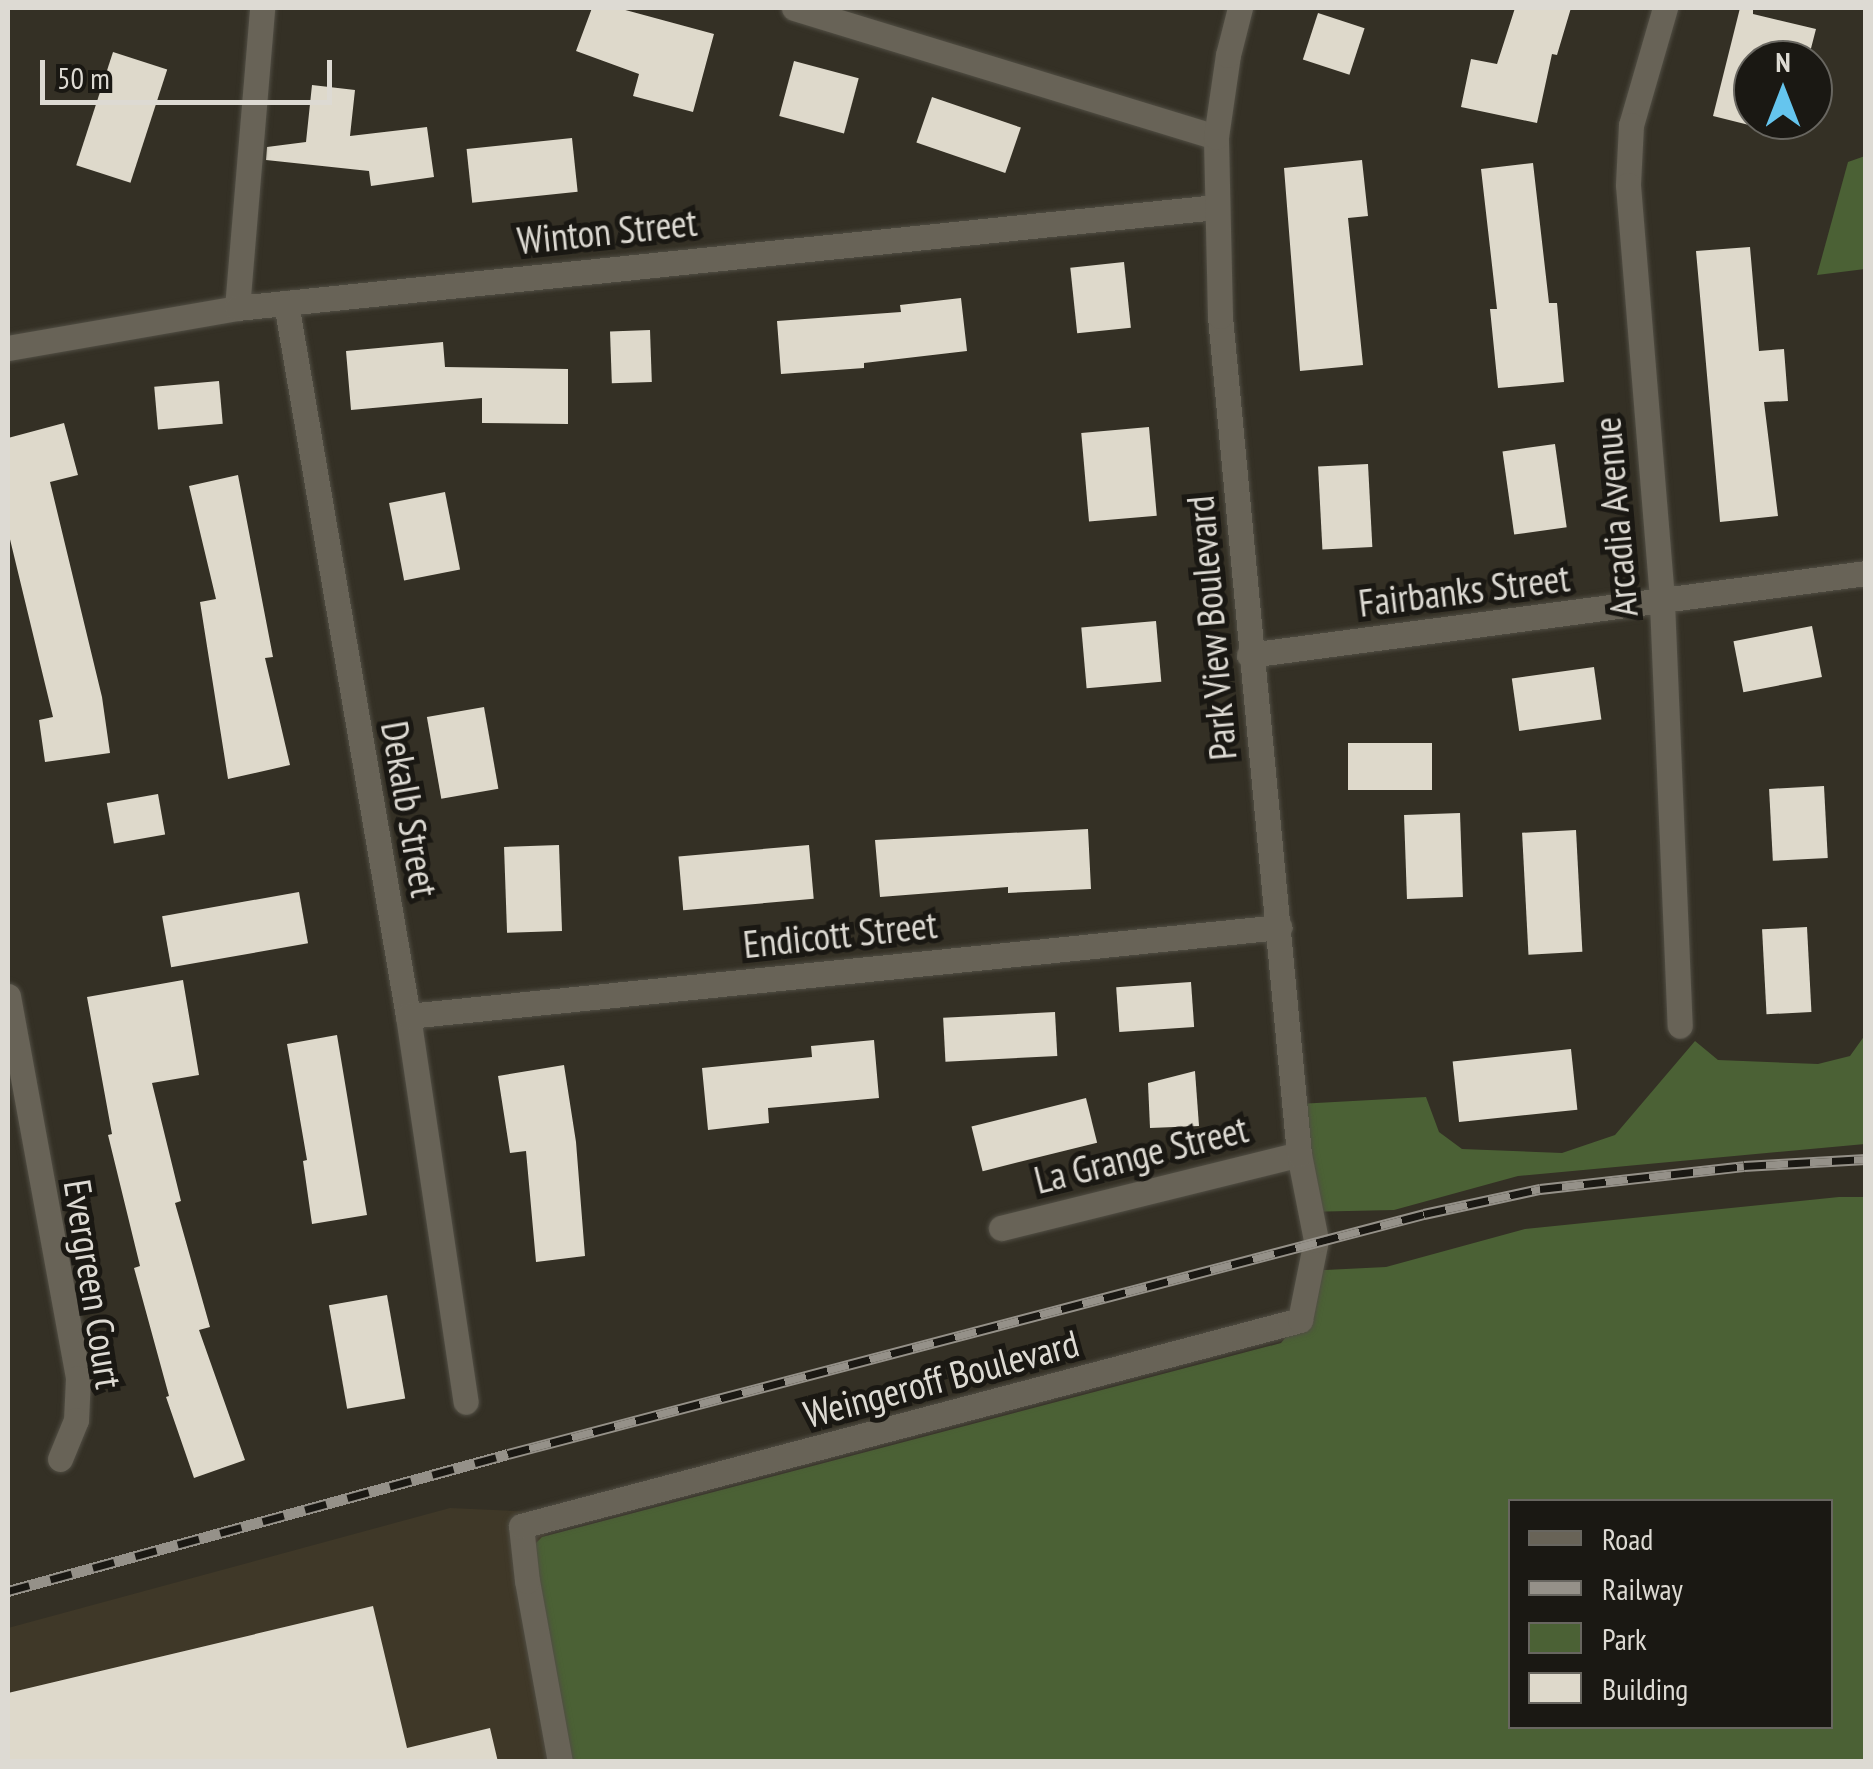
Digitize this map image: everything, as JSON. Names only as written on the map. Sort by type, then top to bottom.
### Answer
[{"type":"street","points":[[237,308],[262,8]]},
{"type":"street","points":[[794,8],[1216,137]]},
{"type":"street","name":"Park View Boulevard","points":[[1240,8],[1228,56],[1216,137],[1220,316],[1299,1154],[1316,1240]]},
{"type":"street","name":"Arcadia Avenue","points":[[1665,8],[1632,125],[1628,184],[1662,603],[1680,1026]]},
{"type":"street","name":"Winton Street","points":[[8,348],[237,308],[1216,207]]},
{"type":"street","name":"Dekalb Street","points":[[286,304],[408,1016],[466,1402]]},
{"type":"street","name":"Fairbanks Street","points":[[1250,655],[1662,603],[1866,572]]},
{"type":"street","name":"Endicott Street","points":[[408,1016],[1279,927]]},
{"type":"street","name":"Evergreen Court","points":[[8,996],[18,1121],[78,1378],[76,1420],[60,1459]]},
{"type":"street","name":"La Grange Street","points":[[1001,1228],[1299,1154]]},
{"type":"street","name":"Weingeroff Boulevard","points":[[560,1762],[527,1581],[522,1526],[1277,1329],[1300,1320],[1316,1240]]},
{"type":"shaded area","points":[[450,1508],[536,1512],[547,1535],[542,1537],[561,1761],[8,1762],[8,1628]]},
{"type":"green space","points":[[1865,156],[1865,269],[1817,275],[1848,162]]},
{"type":"green space","points":[[1865,1035],[1865,1144],[1518,1176],[1394,1210],[1303,1212],[1298,1104],[1426,1097],[1439,1132],[1462,1149],[1562,1153],[1615,1135],[1695,1041],[1718,1060],[1818,1064],[1850,1056]]},
{"type":"green space","points":[[1865,1197],[1865,1761],[561,1761],[535,1544],[542,1537],[1281,1343],[1300,1320],[1305,1271],[1386,1267],[1525,1229]]},
{"type":"building","points":[[592,8],[618,8],[714,34],[693,112],[633,96],[639,74],[576,51]]},
{"type":"building","points":[[1515,8],[1571,8],[1557,55],[1552,54],[1537,123],[1461,107],[1471,59],[1497,64]]},
{"type":"building","points":[[1740,8],[1753,8],[1753,14],[1816,29],[1813,40],[1733,40],[1733,121],[1713,116]]},
{"type":"building","points":[[1318,13],[1365,28],[1349,75],[1303,60]]},
{"type":"building","points":[[113,52],[167,70],[130,183],[76,165]]},
{"type":"building","points":[[794,61],[859,78],[844,133],[779,116]]},
{"type":"building","points":[[312,85],[355,90],[350,136],[427,127],[434,177],[371,186],[369,171],[266,160],[267,147],[306,142]]},
{"type":"building","points":[[932,97],[1021,128],[1005,173],[916,142]]},
{"type":"building","points":[[572,138],[578,192],[472,203],[467,149]]},
{"type":"building","points":[[1362,160],[1368,216],[1348,218],[1363,365],[1300,371],[1284,168]]},
{"type":"building","points":[[1533,163],[1549,303],[1557,303],[1564,382],[1498,388],[1490,309],[1497,309],[1481,169]]},
{"type":"building","points":[[1750,247],[1759,351],[1784,349],[1788,401],[1764,402],[1778,516],[1720,522],[1696,251]]},
{"type":"building","points":[[1124,262],[1131,328],[1077,333],[1070,268]]},
{"type":"building","points":[[961,298],[967,351],[864,363],[864,368],[781,374],[777,321],[901,312],[900,305]]},
{"type":"building","points":[[650,330],[652,382],[612,383],[610,331]]},
{"type":"building","points":[[443,342],[445,367],[568,369],[568,424],[482,423],[482,398],[351,410],[346,351]]},
{"type":"building","points":[[219,381],[223,424],[158,430],[154,387]]},
{"type":"building","points":[[64,423],[78,475],[50,482],[102,697],[110,753],[45,762],[39,720],[53,717],[8,531],[8,438]]},
{"type":"building","points":[[1149,427],[1157,516],[1089,522],[1081,433]]},
{"type":"building","points":[[1555,444],[1567,527],[1514,535],[1503,451]]},
{"type":"building","points":[[1368,464],[1372,547],[1322,550],[1318,467]]},
{"type":"building","points":[[238,475],[273,657],[265,658],[290,765],[228,779],[200,602],[216,599],[189,486]]},
{"type":"building","points":[[445,492],[460,570],[404,580],[389,503]]},
{"type":"building","points":[[1156,621],[1161,682],[1087,688],[1081,628]]},
{"type":"building","points":[[1812,626],[1822,677],[1743,692],[1733,641]]},
{"type":"building","points":[[1594,667],[1601,719],[1519,731],[1512,679]]},
{"type":"building","points":[[484,707],[498,789],[441,799],[427,717]]},
{"type":"building","points":[[1348,743],[1432,743],[1432,790],[1348,790]]},
{"type":"building","points":[[1824,786],[1828,858],[1773,861],[1769,789]]},
{"type":"building","points":[[158,794],[165,834],[114,843],[107,803]]},
{"type":"building","points":[[1460,813],[1463,897],[1407,899],[1404,815]]},
{"type":"building","points":[[1088,829],[1091,889],[1008,893],[1008,887],[880,897],[875,840]]},
{"type":"building","points":[[1576,830],[1582,952],[1528,955],[1522,833]]},
{"type":"building","points":[[559,845],[562,931],[507,933],[504,847]]},
{"type":"building","points":[[809,845],[814,899],[683,910],[678,856]]},
{"type":"building","points":[[299,892],[308,943],[171,967],[162,916]]},
{"type":"building","points":[[1807,927],[1811,1012],[1767,1014],[1762,929]]},
{"type":"building","points":[[183,980],[199,1075],[152,1083],[181,1201],[175,1203],[210,1327],[199,1330],[245,1460],[194,1478],[166,1397],[169,1396],[134,1268],[140,1266],[108,1135],[112,1134],[87,997]]},
{"type":"building","points":[[1191,982],[1194,1027],[1119,1032],[1116,987]]},
{"type":"building","points":[[1055,1012],[1057,1056],[945,1062],[943,1018]]},
{"type":"building","points":[[337,1035],[367,1215],[312,1224],[303,1161],[307,1160],[287,1044]]},
{"type":"building","points":[[874,1040],[879,1098],[768,1108],[769,1123],[708,1130],[702,1068],[812,1057],[811,1046]]},
{"type":"building","points":[[1571,1049],[1577,1110],[1459,1122],[1453,1061]]},
{"type":"building","points":[[564,1065],[576,1142],[585,1256],[536,1262],[526,1151],[510,1153],[498,1076]]},
{"type":"building","points":[[1195,1071],[1199,1126],[1150,1128],[1148,1083]]},
{"type":"building","points":[[1086,1098],[1097,1143],[983,1171],[972,1127]]},
{"type":"building","points":[[387,1295],[405,1398],[347,1409],[329,1305]]},
{"type":"building","points":[[373,1606],[407,1748],[490,1728],[498,1762],[8,1762],[8,1693]]},
{"type":"railway","points":[[8,1591],[508,1454],[1424,1214],[1540,1189],[1744,1166],[1866,1159]]}]
